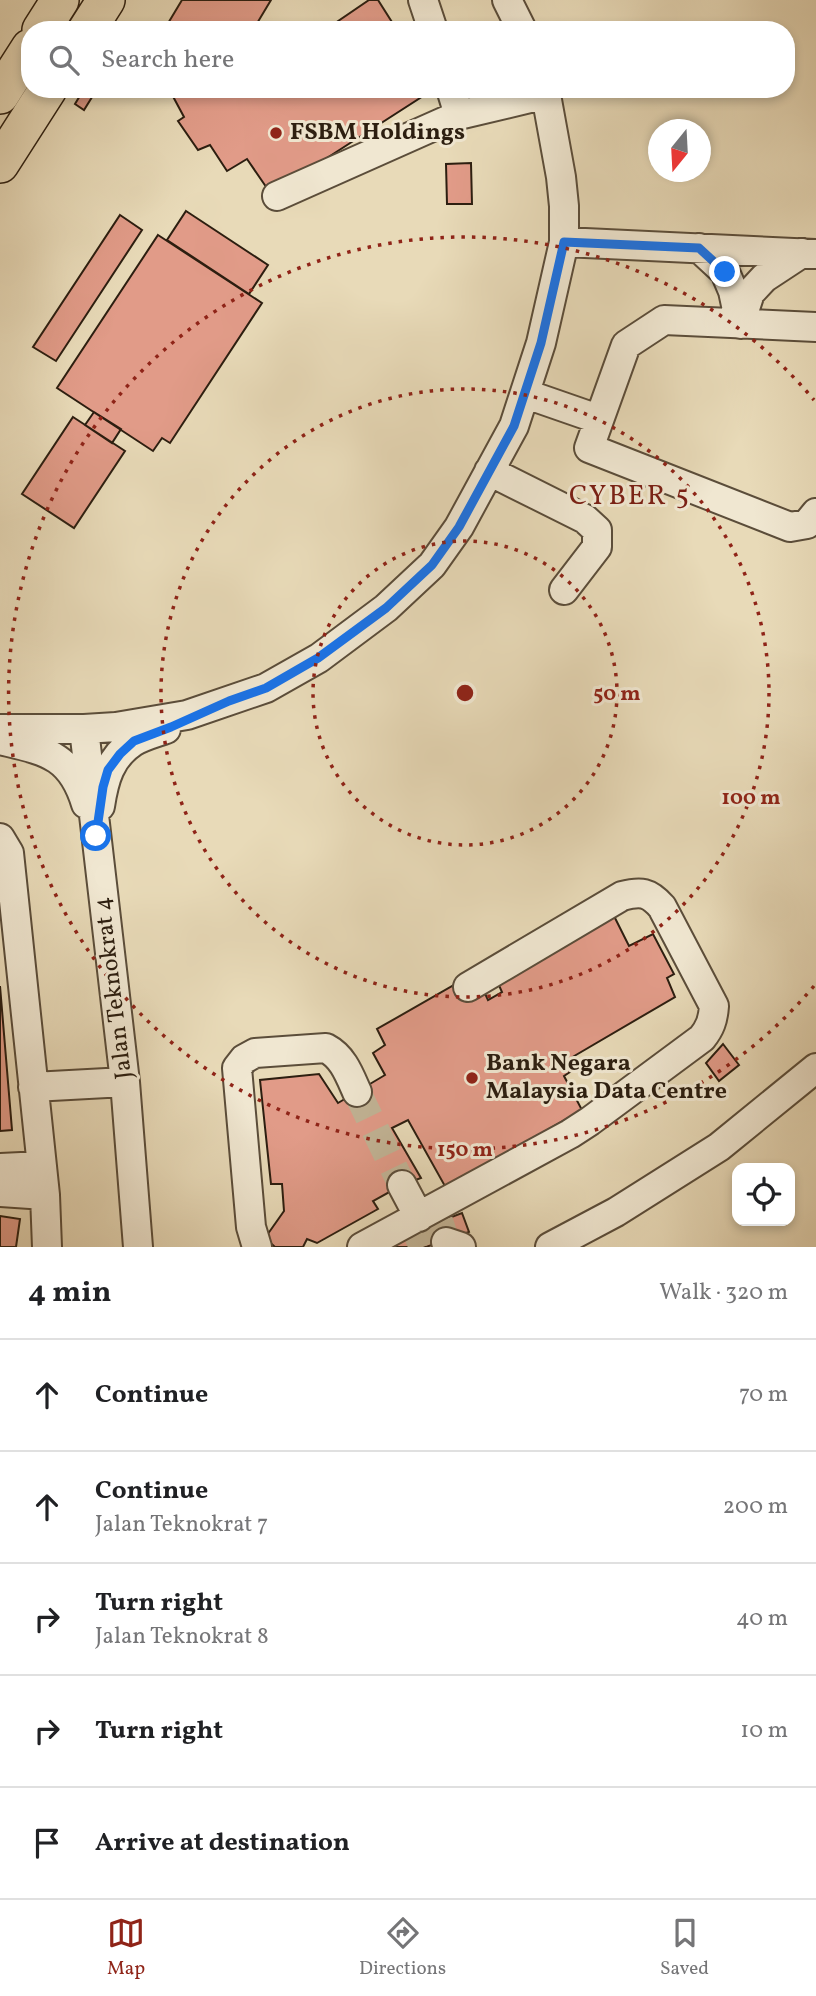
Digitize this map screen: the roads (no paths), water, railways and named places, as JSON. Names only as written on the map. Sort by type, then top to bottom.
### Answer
[{"type":"main road","points":[[47,21],[60,0]]},
{"type":"main road","points":[[93,21],[106,0]]},
{"type":"main road","points":[[0,95],[21,62]]},
{"type":"main road","points":[[0,164],[42,98]]},
{"type":"street","points":[[423,0],[430,21]]},
{"type":"street","points":[[507,0],[518,21]]},
{"type":"street","points":[[277,196],[455,102],[491,98]]},
{"type":"street","points":[[0,729],[116,727],[187,715],[266,688],[318,658],[386,608],[432,565],[459,527],[514,426],[541,343],[564,242],[561,177],[547,98]]},
{"type":"street","points":[[564,242],[809,254]]},
{"type":"street","points":[[699,248],[725,272],[733,291],[740,324]]},
{"type":"street","points":[[740,324],[750,293],[757,285],[764,278],[809,254]]},
{"type":"street","points":[[816,327],[664,320],[626,345],[589,448],[790,527],[807,524],[816,513]]},
{"type":"street","points":[[526,394],[598,419]]},
{"type":"street","points":[[489,471],[585,519],[597,530],[597,547],[564,590]]},
{"type":"street","points":[[96,836],[105,778],[120,754],[134,741],[229,701]]},
{"type":"street","name":"Jalan Teknokrat 4","points":[[84,729],[125,1082],[138,1247]]},
{"type":"street","points":[[0,740],[56,757],[70,771],[81,788],[96,836]]},
{"type":"street","points":[[0,838],[9,853],[45,1195],[47,1247]]},
{"type":"street","points":[[362,1247],[436,1230],[702,1038],[710,1028],[713,1017],[714,1006],[662,907],[652,897],[642,893],[622,896],[468,987]]},
{"type":"street","points":[[257,1247],[251,1227],[237,1069],[244,1059],[255,1054],[326,1048],[336,1053],[343,1062],[357,1092]]},
{"type":"street","points":[[557,1246],[719,1147],[816,1068]]},
{"type":"street","points":[[33,1087],[125,1082]]},
{"type":"street","points":[[0,1152],[41,1157]]},
{"type":"street","points":[[0,1168],[41,1157]]},
{"type":"street","points":[[402,1185],[436,1230]]},
{"type":"street","points":[[0,1192],[45,1195]]},
{"type":"tunnel","points":[[357,1092],[402,1185]]},
{"type":"tunnel","points":[[439,1221],[445,1239]]},
{"type":"tunnel","points":[[416,1231],[423,1247]]},
{"type":"place","name":"FSBM Holdings","points":[[276,133]]},
{"type":"place","name":"Bank Negara Malaysia Data Centre","points":[[472,1078]]},
{"type":"district","name":"CYBER 5","points":[[630,496]]}]
